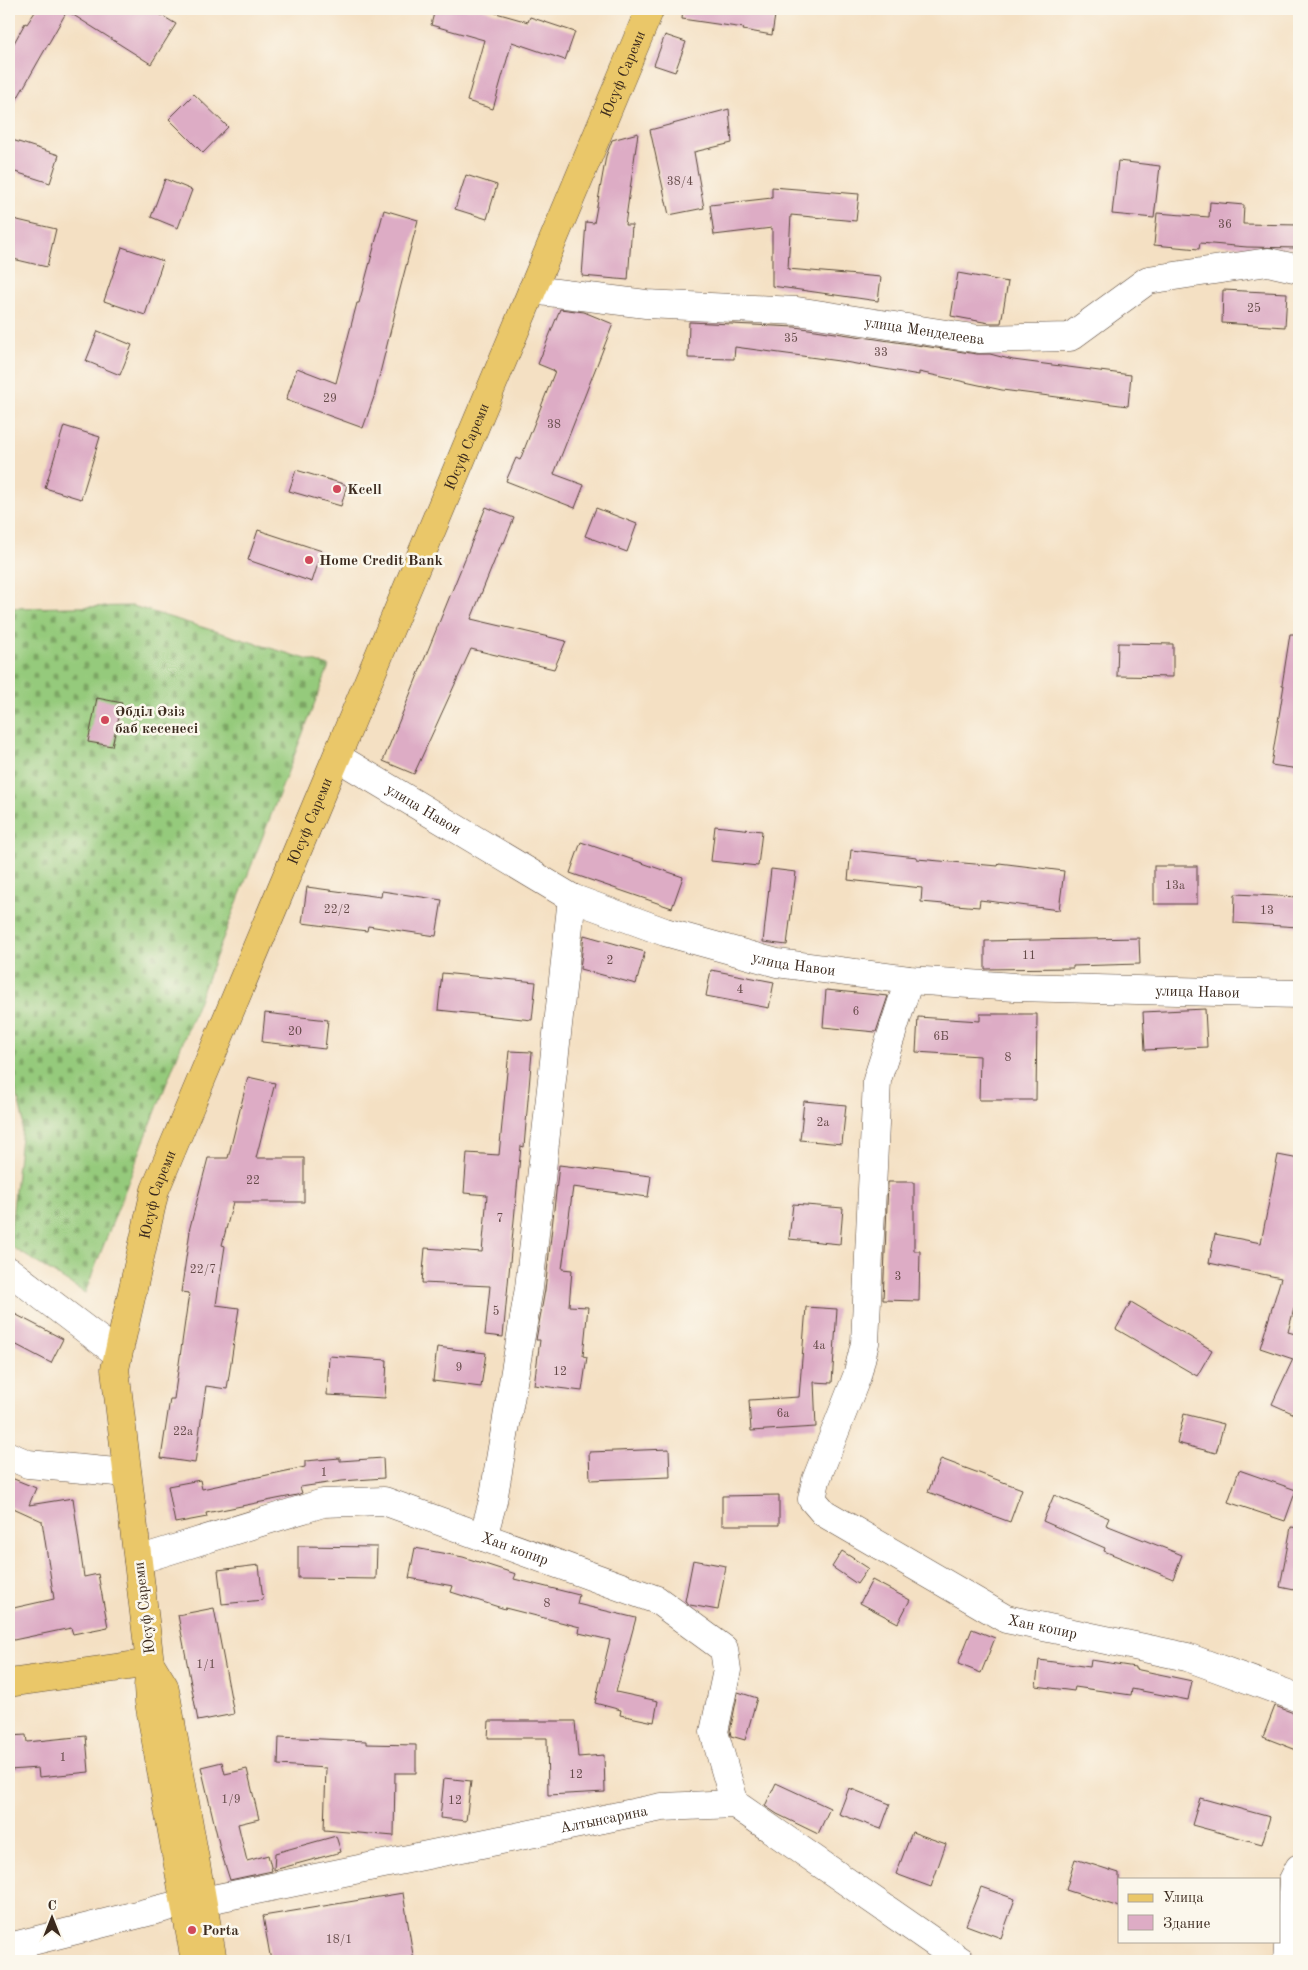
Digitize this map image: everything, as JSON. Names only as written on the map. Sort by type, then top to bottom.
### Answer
[{"type":"main road","name":"Юсуф Сареми","points":[[195,1961],[194,1902],[167,1700],[164,1686],[150,1663],[115,1369],[155,1190],[650,9]]},
{"type":"main road","points":[[9,1683],[150,1663]]},
{"type":"main road","name":"Юсуф Сареми","points":[[194,1902],[213,1961]]},
{"type":"street","name":"улица Менделеева","points":[[532,290],[646,304],[798,311],[979,340],[1070,337],[1148,280],[1268,262],[1299,268]]},
{"type":"street","name":"улица Навои","points":[[337,757],[572,898],[665,932],[777,963],[909,980],[1015,987],[1299,994]]},
{"type":"street","points":[[484,1537],[493,1500],[529,1288],[572,898]]},
{"type":"street","name":"Хан копир","points":[[909,980],[878,1080],[864,1343],[857,1376],[816,1480],[812,1499],[824,1513],[1006,1619],[1187,1658],[1299,1698]]},
{"type":"street","points":[[9,1271],[118,1354]]},
{"type":"street","points":[[9,1456],[28,1464],[128,1473]]},
{"type":"street","name":"Хан копир","points":[[138,1560],[323,1503],[384,1501],[657,1600],[724,1649],[727,1670],[714,1732],[735,1804]]},
{"type":"street","points":[[735,1804],[961,1961]]},
{"type":"street","name":"Алтынсарина","points":[[9,1947],[194,1902],[662,1807],[735,1804]]},
{"type":"street","points":[[1287,1961],[1295,1919],[1294,1880],[1299,1868]]},
{"type":"green space","points":[[133,606],[329,666],[85,1293],[9,1245],[23,1119],[9,1062],[9,608]]},
{"type":"building","points":[[37,9],[151,9],[176,24],[151,64],[67,11],[9,113],[9,52],[25,23],[27,24]]},
{"type":"building","points":[[435,9],[482,9],[528,22],[530,17],[575,32],[565,60],[512,42],[493,109],[467,101],[484,40],[431,25]]},
{"type":"building","points":[[683,9],[776,9],[772,35],[743,30],[744,28],[682,19]]},
{"type":"building","points":[[665,35],[686,42],[675,72],[654,65]]},
{"type":"building","points":[[194,94],[228,127],[203,153],[169,119]]},
{"type":"building","points":[[729,109],[732,143],[694,152],[704,208],[669,215],[650,130]]},
{"type":"building","points":[[638,133],[625,225],[632,225],[628,280],[582,276],[586,222],[594,223],[606,156],[612,140]]},
{"type":"building","points":[[9,139],[59,155],[50,183],[9,170]]},
{"type":"building","points":[[1118,161],[1160,166],[1154,218],[1112,214]]},
{"type":"building","points":[[466,175],[497,185],[487,219],[455,209]]},
{"type":"building","points":[[165,179],[192,190],[178,228],[151,217]]},
{"type":"building","points":[[772,187],[859,194],[856,221],[791,215],[788,269],[881,277],[878,301],[772,286],[772,228],[714,235],[710,205],[772,198]]},
{"type":"building","points":[[1210,202],[1244,205],[1243,224],[1299,225],[1299,248],[1247,247],[1200,243],[1199,249],[1154,245],[1157,213],[1209,217]]},
{"type":"building","points":[[384,210],[418,220],[374,397],[363,428],[286,400],[297,368],[336,383]]},
{"type":"building","points":[[9,218],[56,229],[47,267],[9,258]]},
{"type":"building","points":[[122,247],[163,261],[145,315],[104,301]]},
{"type":"building","points":[[958,273],[1008,282],[1001,323],[989,323],[951,316]]},
{"type":"building","points":[[1223,290],[1287,293],[1285,327],[1222,323]]},
{"type":"building","points":[[560,309],[584,312],[613,324],[554,474],[584,485],[575,508],[506,481],[516,458],[520,460],[555,371],[538,364]]},
{"type":"building","points":[[689,322],[795,327],[977,354],[990,354],[1013,360],[1131,375],[1128,406],[1002,390],[919,372],[919,375],[839,361],[735,347],[734,359],[688,358]]},
{"type":"building","points":[[98,331],[132,345],[120,375],[86,361]]},
{"type":"building","points":[[64,426],[100,437],[81,499],[45,488]]},
{"type":"building","points":[[296,470],[347,485],[341,506],[289,491]]},
{"type":"building","points":[[486,507],[514,518],[504,543],[502,542],[471,619],[566,641],[554,669],[471,649],[414,774],[383,761]]},
{"type":"building","points":[[596,508],[637,524],[627,552],[585,536]]},
{"type":"building","points":[[258,530],[322,551],[312,582],[248,560]]},
{"type":"building","points":[[1290,634],[1299,634],[1299,769],[1271,765]]},
{"type":"building","points":[[1118,643],[1173,644],[1173,677],[1117,676]]},
{"type":"building","points":[[97,698],[122,703],[112,746],[88,742]]},
{"type":"building","points":[[715,826],[762,831],[758,866],[711,861]]},
{"type":"building","points":[[581,842],[683,877],[672,908],[570,873]]},
{"type":"building","points":[[851,850],[917,857],[917,859],[998,866],[999,863],[1064,871],[1059,910],[980,900],[979,907],[921,902],[922,888],[848,880]]},
{"type":"building","points":[[1154,866],[1197,866],[1197,904],[1154,904]]},
{"type":"building","points":[[771,869],[796,872],[787,945],[763,942]]},
{"type":"building","points":[[307,887],[381,897],[382,891],[442,900],[436,936],[368,926],[367,931],[302,923]]},
{"type":"building","points":[[1235,894],[1299,897],[1299,927],[1234,923]]},
{"type":"building","points":[[584,935],[645,952],[636,984],[580,969]]},
{"type":"building","points":[[1139,938],[1140,964],[1073,966],[1073,968],[985,969],[985,941]]},
{"type":"building","points":[[711,970],[774,982],[769,1008],[706,996]]},
{"type":"building","points":[[442,973],[536,982],[532,1020],[438,1010]]},
{"type":"building","points":[[826,990],[888,996],[876,1032],[823,1027]]},
{"type":"building","points":[[1205,1009],[1207,1047],[1145,1050],[1143,1012]]},
{"type":"building","points":[[265,1013],[328,1020],[325,1049],[262,1042]]},
{"type":"building","points":[[980,1014],[1037,1014],[1036,1100],[979,1100],[980,1056],[916,1052],[918,1017],[980,1021]]},
{"type":"building","points":[[509,1051],[532,1052],[524,1147],[521,1146],[503,1337],[485,1335],[490,1286],[422,1283],[425,1248],[482,1252],[487,1195],[464,1193],[467,1153],[499,1155]]},
{"type":"building","points":[[248,1077],[275,1083],[256,1158],[304,1158],[304,1202],[233,1202],[222,1245],[225,1246],[216,1305],[239,1308],[227,1389],[206,1386],[195,1463],[161,1458],[170,1399],[174,1399],[189,1293],[181,1292],[189,1231],[208,1158],[228,1158]]},
{"type":"building","points":[[804,1101],[846,1105],[842,1144],[800,1140]]},
{"type":"building","points":[[1278,1155],[1299,1159],[1299,1289],[1288,1332],[1299,1335],[1299,1416],[1272,1404],[1293,1359],[1260,1348],[1281,1278],[1209,1263],[1215,1234],[1261,1243]]},
{"type":"building","points":[[559,1165],[651,1176],[648,1197],[573,1187],[562,1269],[572,1270],[569,1306],[588,1307],[583,1356],[587,1357],[582,1391],[534,1385],[540,1340],[536,1340],[545,1290]]},
{"type":"building","points":[[888,1182],[914,1182],[914,1251],[920,1251],[919,1301],[883,1300]]},
{"type":"building","points":[[793,1204],[843,1208],[840,1244],[789,1239]]},
{"type":"building","points":[[1131,1302],[1212,1350],[1197,1376],[1116,1329]]},
{"type":"building","points":[[806,1307],[837,1309],[832,1383],[814,1382],[816,1427],[751,1431],[749,1400],[799,1397]]},
{"type":"building","points":[[9,1311],[63,1339],[51,1363],[9,1341]]},
{"type":"building","points":[[437,1347],[486,1353],[481,1387],[433,1381]]},
{"type":"building","points":[[329,1356],[387,1360],[385,1398],[327,1395]]},
{"type":"building","points":[[1184,1414],[1224,1424],[1216,1453],[1177,1443]]},
{"type":"building","points":[[669,1449],[670,1477],[590,1480],[589,1452]]},
{"type":"building","points":[[340,1458],[340,1461],[383,1458],[384,1478],[300,1487],[302,1493],[297,1495],[206,1513],[207,1517],[175,1523],[168,1486],[200,1480],[202,1489],[305,1467],[305,1461]]},
{"type":"building","points":[[941,1459],[1022,1489],[1010,1522],[928,1492]]},
{"type":"building","points":[[1239,1470],[1296,1490],[1285,1521],[1228,1502]]},
{"type":"building","points":[[9,1477],[36,1488],[29,1505],[73,1498],[84,1577],[98,1574],[108,1627],[73,1634],[71,1628],[9,1641],[9,1609],[54,1599],[42,1521],[9,1506]]},
{"type":"building","points":[[779,1495],[779,1525],[722,1525],[722,1496]]},
{"type":"building","points":[[1054,1495],[1109,1518],[1106,1525],[1182,1555],[1173,1579],[1104,1551],[1105,1548],[1043,1521]]},
{"type":"building","points":[[1291,1527],[1299,1528],[1299,1591],[1280,1587]]},
{"type":"building","points":[[298,1546],[377,1547],[376,1579],[298,1578]]},
{"type":"building","points":[[415,1548],[463,1557],[516,1574],[514,1579],[579,1595],[577,1604],[636,1618],[616,1692],[658,1701],[654,1722],[620,1715],[621,1710],[595,1703],[610,1640],[579,1633],[580,1627],[505,1609],[451,1592],[453,1586],[409,1578]]},
{"type":"building","points":[[842,1551],[868,1568],[857,1584],[832,1567]]},
{"type":"building","points":[[693,1560],[726,1566],[718,1610],[690,1605],[685,1601]]},
{"type":"building","points":[[259,1565],[263,1600],[222,1604],[218,1570]]},
{"type":"building","points":[[872,1580],[910,1600],[898,1623],[860,1603]]},
{"type":"building","points":[[214,1608],[234,1714],[198,1721],[178,1615]]},
{"type":"building","points":[[972,1629],[995,1638],[981,1673],[958,1664]]},
{"type":"building","points":[[1039,1660],[1090,1667],[1091,1660],[1135,1667],[1135,1669],[1192,1681],[1188,1700],[1132,1689],[1131,1695],[1075,1687],[1074,1691],[1036,1686]]},
{"type":"building","points":[[738,1692],[757,1698],[745,1740],[731,1736],[730,1731]]},
{"type":"building","points":[[1275,1706],[1299,1715],[1299,1751],[1263,1737]]},
{"type":"building","points":[[489,1721],[575,1721],[578,1757],[604,1755],[605,1792],[548,1795],[547,1738],[488,1738]]},
{"type":"building","points":[[26,1735],[27,1742],[86,1736],[89,1772],[39,1777],[38,1768],[9,1770],[9,1736]]},
{"type":"building","points":[[279,1737],[366,1741],[366,1744],[416,1745],[416,1773],[395,1773],[394,1836],[324,1830],[326,1768],[278,1765]]},
{"type":"building","points":[[222,1762],[225,1774],[247,1769],[259,1819],[238,1824],[247,1861],[268,1855],[272,1871],[230,1880],[221,1852],[201,1767]]},
{"type":"building","points":[[444,1778],[471,1781],[466,1821],[440,1818]]},
{"type":"building","points":[[776,1783],[830,1808],[818,1834],[765,1806]]},
{"type":"building","points":[[849,1788],[890,1804],[881,1829],[839,1814]]},
{"type":"building","points":[[1200,1798],[1270,1817],[1262,1844],[1192,1825]]},
{"type":"building","points":[[912,1832],[946,1844],[931,1887],[896,1874]]},
{"type":"building","points":[[336,1836],[341,1852],[274,1870],[275,1853]]},
{"type":"building","points":[[1075,1859],[1119,1873],[1118,1907],[1066,1890]]},
{"type":"building","points":[[981,1887],[1015,1899],[1001,1938],[966,1925]]},
{"type":"building","points":[[403,1893],[414,1961],[271,1961],[263,1916]]},
{"type":"place","name":"Kcell","points":[[337,489]]},
{"type":"place","name":"Home Credit Bank","points":[[309,560]]},
{"type":"place","name":"Әбділ Әзіз баб кесенесі","points":[[105,720]]},
{"type":"place","name":"Porta","points":[[192,1930]]}]
